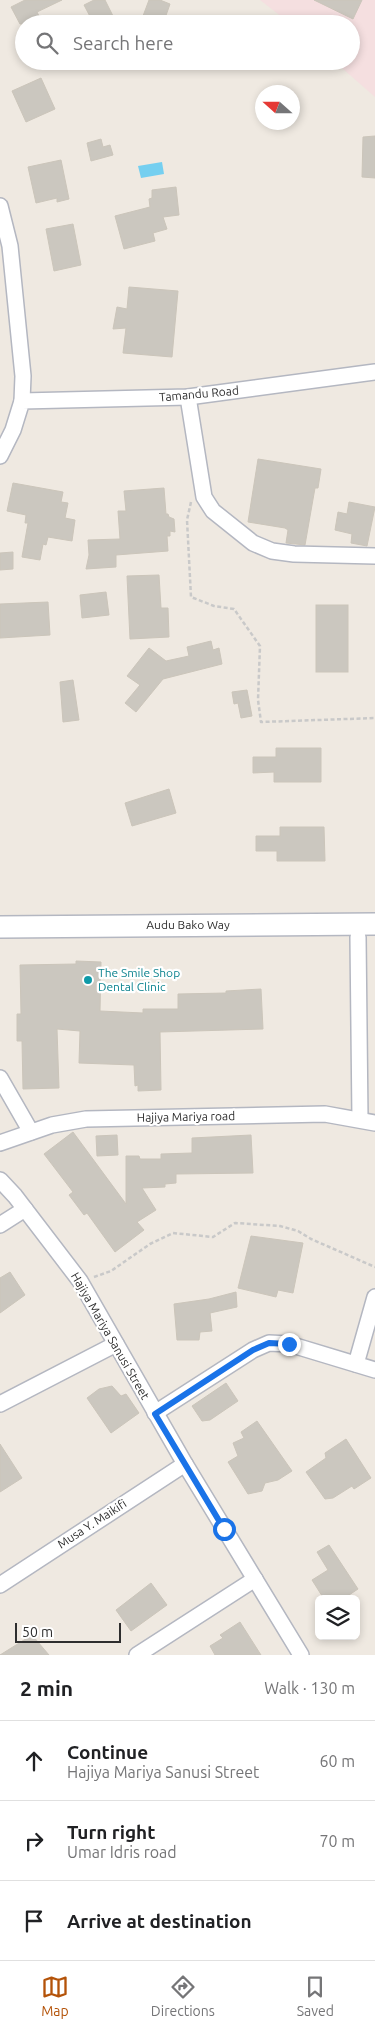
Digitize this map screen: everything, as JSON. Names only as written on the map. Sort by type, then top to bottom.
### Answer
[{"type":"main road","name":"Audu Bako Way","points":[[0,926],[375,924]]},
{"type":"main road","name":"Audu Bako Way","points":[[0,939],[367,937]]},
{"type":"street","points":[[0,206],[10,246],[22,376],[22,401],[13,430],[0,456]]},
{"type":"street","name":"Tamandu Road","points":[[22,401],[188,398],[375,372]]},
{"type":"street","points":[[188,398],[204,497],[213,511],[253,543],[272,551],[294,554],[375,556]]},
{"type":"street","points":[[367,937],[368,1121]]},
{"type":"street","points":[[0,1078],[31,1132]]},
{"type":"street","name":"Hajiya Mariya road","points":[[0,1143],[52,1126],[86,1119],[325,1114],[368,1121]]},
{"type":"street","name":"Hajiya Mariya Sanusi Street","points":[[0,1180],[25,1209],[80,1281],[155,1414],[301,1655]]},
{"type":"street","points":[[0,1226],[25,1209]]},
{"type":"street","points":[[356,1364],[375,1296]]},
{"type":"street","points":[[155,1414],[253,1350],[269,1343],[289,1344],[375,1370]]},
{"type":"street","points":[[0,1404],[116,1344]]},
{"type":"street","name":"Musa Y. Maikifi","points":[[0,1585],[185,1464]]},
{"type":"street","points":[[137,1655],[255,1580]]},
{"type":"path","points":[[192,497],[187,520],[191,597],[214,606],[234,609],[260,646],[258,700],[261,722],[375,718]]},
{"type":"path","points":[[80,1281],[111,1271],[150,1244],[173,1233],[213,1237],[235,1223],[280,1226],[298,1231],[311,1239],[375,1267]]},
{"type":"shaded area","points":[[260,0],[375,0],[375,97],[344,70],[360,70],[360,15],[279,15]]},
{"type":"water","points":[[162,162],[164,174],[141,178],[138,166]]},
{"type":"building","points":[[25,0],[62,0],[37,12],[38,15],[15,15],[11,7]]},
{"type":"building","points":[[94,0],[105,0],[112,15],[89,15],[84,5]]},
{"type":"building","points":[[149,0],[160,0],[170,4],[166,15],[143,15]]},
{"type":"building","points":[[314,0],[362,0],[355,15],[345,15]]},
{"type":"building","points":[[41,78],[55,109],[26,122],[12,91]]},
{"type":"building","points":[[375,136],[375,178],[362,177],[363,137]]},
{"type":"building","points":[[101,139],[103,147],[110,145],[113,155],[91,161],[87,143]]},
{"type":"building","points":[[61,160],[69,199],[57,202],[57,198],[36,203],[28,167]]},
{"type":"building","points":[[176,187],[179,215],[163,217],[167,229],[153,233],[155,241],[124,249],[115,216],[150,207],[149,199],[152,198],[152,190]]},
{"type":"building","points":[[73,224],[81,265],[54,271],[46,229]]},
{"type":"building","points":[[129,287],[178,291],[172,357],[123,353],[126,328],[113,329],[117,307],[127,309]]},
{"type":"building","points":[[258,459],[321,469],[318,488],[315,488],[305,545],[286,543],[288,530],[285,528],[248,522]]},
{"type":"building","points":[[13,483],[63,492],[61,502],[68,503],[65,518],[75,520],[72,541],[48,537],[46,545],[43,544],[40,560],[22,557],[28,523],[25,523],[26,515],[7,511]]},
{"type":"building","points":[[164,488],[166,514],[174,519],[175,532],[170,531],[170,536],[167,536],[168,551],[116,555],[116,567],[86,569],[89,555],[88,540],[120,539],[118,511],[126,511],[124,491]]},
{"type":"building","points":[[349,502],[375,507],[367,546],[351,543],[352,534],[335,530],[338,512],[347,514]]},
{"type":"building","points":[[13,552],[13,569],[0,570],[0,553]]},
{"type":"building","points":[[159,575],[161,608],[168,608],[169,637],[130,639],[127,576]]},
{"type":"building","points":[[106,592],[109,615],[82,618],[80,595]]},
{"type":"building","points":[[48,602],[50,635],[0,638],[0,604]]},
{"type":"building","points":[[316,605],[348,605],[348,672],[316,672]]},
{"type":"building","points":[[211,641],[213,650],[219,648],[222,664],[163,679],[136,712],[125,703],[140,685],[127,676],[149,648],[166,661],[189,656],[187,647]]},
{"type":"building","points":[[73,680],[79,720],[63,722],[60,682]]},
{"type":"building","points":[[247,690],[252,716],[241,718],[238,703],[234,704],[232,692]]},
{"type":"building","points":[[276,748],[321,748],[321,782],[274,782],[274,772],[253,773],[253,757],[276,757]]},
{"type":"building","points":[[169,789],[176,813],[132,826],[125,803]]},
{"type":"building","points":[[280,827],[324,827],[325,861],[277,861],[277,851],[256,851],[256,836],[280,836]]},
{"type":"building","points":[[76,961],[101,962],[100,1011],[143,1013],[143,1009],[178,1009],[178,994],[226,993],[226,991],[261,989],[263,1029],[160,1032],[161,1090],[138,1091],[138,1085],[135,1086],[134,1065],[79,1063],[80,1031],[57,1029],[59,1088],[23,1089],[22,1041],[17,1041],[17,1014],[21,1014],[20,965],[76,964]]},
{"type":"building","points":[[73,1132],[126,1204],[126,1156],[139,1156],[140,1159],[161,1159],[161,1154],[192,1153],[192,1138],[251,1135],[253,1173],[176,1174],[176,1183],[165,1184],[165,1187],[142,1188],[156,1210],[137,1222],[144,1230],[115,1252],[87,1213],[84,1215],[69,1195],[73,1192],[44,1154]]},
{"type":"building","points":[[117,1135],[118,1155],[97,1156],[96,1136]]},
{"type":"building","points":[[251,1236],[303,1243],[293,1293],[278,1290],[276,1297],[238,1288]]},
{"type":"building","points":[[10,1272],[25,1295],[0,1313],[0,1278]]},
{"type":"building","points":[[236,1292],[237,1307],[210,1313],[212,1331],[200,1332],[199,1340],[177,1340],[174,1304],[209,1299]]},
{"type":"building","points":[[226,1383],[238,1401],[210,1420],[202,1421],[192,1406]]},
{"type":"building","points":[[112,1386],[121,1396],[126,1394],[139,1413],[111,1433],[87,1398],[99,1389]]},
{"type":"building","points":[[257,1421],[292,1471],[278,1480],[265,1483],[262,1491],[248,1494],[228,1462],[238,1456],[233,1443],[244,1438],[241,1432]]},
{"type":"building","points":[[346,1439],[371,1478],[354,1489],[352,1486],[333,1498],[325,1499],[306,1472],[326,1458],[325,1453]]},
{"type":"building","points":[[0,1444],[22,1478],[0,1492]]},
{"type":"building","points":[[329,1545],[358,1589],[349,1595],[321,1595],[312,1580],[328,1570],[317,1552]]},
{"type":"building","points":[[151,1583],[167,1605],[131,1631],[116,1610]]},
{"type":"building","points":[[240,1622],[261,1655],[215,1655],[210,1646],[223,1638],[220,1635]]},
{"type":"building","points":[[32,1635],[49,1655],[0,1655]]},
{"type":"place","name":"The Smile Shop Dental Clinic","points":[[88,980]]},
{"type":"route","points":[[224,1529],[155,1414],[253,1350],[269,1343],[289,1344]]}]
